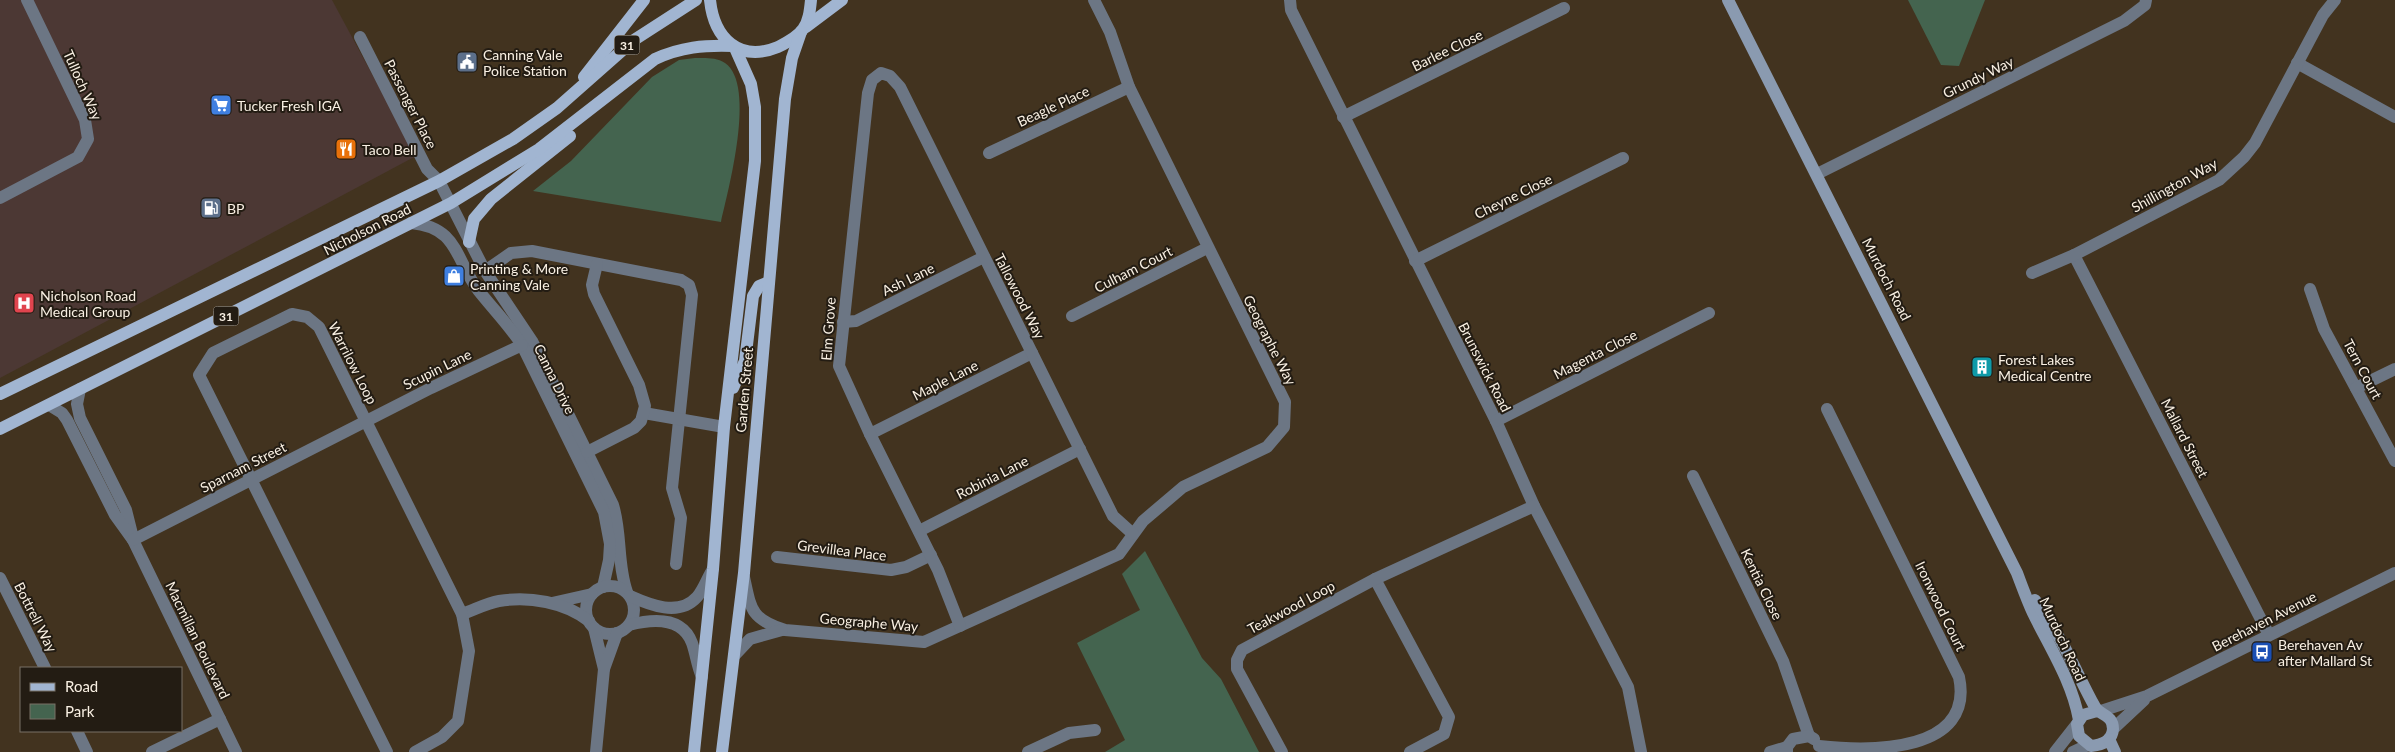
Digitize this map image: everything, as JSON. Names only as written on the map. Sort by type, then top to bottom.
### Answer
[{"type":"main road","name":"31","points":[[566,101],[644,0]]},
{"type":"main road","name":"Nicholson Road","points":[[0,394],[439,181],[513,139],[566,101],[634,40],[696,0]]},
{"type":"main road","name":"Garden Street","points":[[694,752],[713,569],[724,427],[757,132],[756,107],[751,84],[734,47],[720,33],[712,18],[710,0]]},
{"type":"main road","name":"Garden Street","points":[[722,752],[744,573],[787,81],[802,30],[810,14],[811,0]]},
{"type":"main road","points":[[802,30],[842,0]]},
{"type":"main road","name":"Murdoch Road","points":[[1728,0],[2017,573],[2032,611],[2064,672],[2075,701],[2078,736],[2092,748]]},
{"type":"main road","name":"31","points":[[734,47],[753,52],[770,50],[786,44],[802,30]]},
{"type":"main road","name":"Nicholson Road","points":[[0,429],[451,203],[501,174],[584,115],[654,58],[671,51],[694,46],[734,47]]},
{"type":"main road","points":[[469,242],[471,226],[478,212],[508,183],[569,138],[584,115]]},
{"type":"main road","points":[[728,398],[745,361],[753,296],[759,286],[769,282]]},
{"type":"main road","name":"Murdoch Road","points":[[2017,573],[2064,647],[2099,711],[2107,715],[2115,752]]},
{"type":"main road","points":[[2078,722],[2088,711],[2099,711]]},
{"type":"main road","points":[[2092,748],[2101,745],[2111,734]]},
{"type":"street","name":"Tulloch Way","points":[[0,198],[78,157],[88,139],[85,120],[27,0]]},
{"type":"street","name":"Geographe Way","points":[[744,573],[752,611],[769,625],[784,630],[924,642],[1119,554],[1143,520],[1183,487],[1267,447],[1284,427],[1284,402],[1129,87],[1110,32],[1094,0]]},
{"type":"street","name":"Brunswick Road","points":[[1290,0],[1290,10],[1496,422],[1534,506],[1628,687],[1641,752]]},
{"type":"street","name":"Grundy Way","points":[[1817,174],[2124,21],[2144,5],[2146,0]]},
{"type":"street","name":"Shillington Way","points":[[2032,272],[2074,255],[2219,180],[2232,170],[2255,143],[2324,15],[2335,0]]},
{"type":"street","name":"Barlee Close","points":[[1343,117],[1564,8]]},
{"type":"street","name":"Passenger Place","points":[[360,38],[427,169],[439,181],[451,203]]},
{"type":"street","points":[[2298,62],[2395,117]]},
{"type":"street","name":"Tallowood Way","points":[[881,73],[890,76],[900,87],[1114,516],[1133,534]]},
{"type":"street","name":"Elm Grove","points":[[881,73],[872,80],[868,93],[843,322],[840,366],[870,434],[931,555],[960,626]]},
{"type":"street","name":"Beagle Place","points":[[989,153],[1129,87]]},
{"type":"street","name":"Cheyne Close","points":[[1416,261],[1623,158]]},
{"type":"street","name":"Canna Drive","points":[[451,203],[485,271],[532,340],[613,505],[618,520],[622,577],[628,594]]},
{"type":"street","name":"Canna Drive","points":[[411,223],[433,226],[449,238],[478,290],[509,325],[522,345],[606,518],[609,534],[609,560],[598,590]]},
{"type":"street","name":"Culham Court","points":[[1072,316],[1207,248]]},
{"type":"street","points":[[485,271],[511,253],[532,251],[681,280],[689,285],[692,295],[672,488],[681,518],[676,564]]},
{"type":"street","name":"Mallard Street","points":[[2074,255],[2269,635]]},
{"type":"street","name":"Ash Lane","points":[[843,322],[856,321],[984,258]]},
{"type":"street","points":[[587,452],[634,428],[644,413],[645,406],[639,384],[593,289],[596,264]]},
{"type":"street","name":"Tern Court","points":[[2310,289],[2324,329],[2395,461]]},
{"type":"street","name":"Magenta Close","points":[[1496,422],[1708,313]]},
{"type":"street","name":"Warrilow Loop","points":[[387,752],[199,374],[212,353],[292,314],[307,317],[319,327],[462,614],[469,651],[458,721],[442,737],[415,752]]},
{"type":"street","name":"Scupin Lane","points":[[366,421],[522,345]]},
{"type":"street","name":"Maple Lane","points":[[870,434],[1032,353]]},
{"type":"street","points":[[2356,388],[2395,369]]},
{"type":"street","name":"Macmillan Boulevard","points":[[80,389],[77,404],[80,418],[126,510],[133,540]]},
{"type":"street","name":"Macmillan Boulevard","points":[[49,405],[62,413],[67,420],[115,515],[133,540],[236,752]]},
{"type":"street","name":"Ironwood Court","points":[[1809,736],[1820,749],[1848,751],[1909,746],[1934,740],[1950,726],[1961,706],[1962,691],[1959,677],[1827,409]]},
{"type":"street","points":[[644,413],[724,427]]},
{"type":"street","name":"Sparnam Street","points":[[133,540],[366,421]]},
{"type":"street","name":"Robinia Lane","points":[[919,531],[1080,450]]},
{"type":"street","name":"Kentia Close","points":[[1693,476],[1783,661],[1809,736]]},
{"type":"street","name":"Teakwood Loop","points":[[1282,752],[1237,669],[1237,660],[1242,650],[1375,579],[1534,506]]},
{"type":"street","name":"Grevillea Place","points":[[777,557],[891,570],[906,567],[931,555]]},
{"type":"street","points":[[552,603],[598,590],[620,588],[628,594],[655,606],[683,606],[698,597],[713,569]]},
{"type":"street","name":"Berehaven Avenue","points":[[2099,711],[2147,696],[2395,573]]},
{"type":"street","name":"Bottrell Way","points":[[0,578],[44,667]]},
{"type":"street","points":[[1375,579],[1449,717],[1444,734],[1410,752]]},
{"type":"street","points":[[598,590],[586,607],[604,669]]},
{"type":"street","points":[[628,594],[634,611],[630,625]]},
{"type":"street","points":[[462,614],[498,601],[528,599],[552,603],[577,613],[609,634],[617,633],[630,625],[643,621],[664,621],[681,628],[691,641],[702,677]]},
{"type":"street","name":"Geographe Way","points":[[734,656],[750,639],[762,634],[784,630]]},
{"type":"street","points":[[596,752],[604,669],[617,633]]},
{"type":"street","name":"Berehaven Avenue","points":[[2111,734],[2147,696]]},
{"type":"street","name":"Kentia Close","points":[[1789,746],[1798,707]]},
{"type":"street","points":[[152,752],[220,719]]},
{"type":"street","points":[[2055,752],[2078,722]]},
{"type":"street","points":[[1028,752],[1069,733],[1096,730]]},
{"type":"street","points":[[77,732],[87,752]]},
{"type":"street","points":[[1770,752],[1789,746],[1809,736]]},
{"type":"street","points":[[2073,752],[2092,748]]},
{"type":"shaded area","points":[[0,0],[332,0],[416,156],[0,378]]},
{"type":"green space","points":[[1908,0],[1985,0],[1959,66],[1941,65]]},
{"type":"green space","points":[[695,58],[714,59],[725,63],[734,75],[739,93],[738,139],[721,222],[533,191],[571,161],[652,77],[679,60]]},
{"type":"green space","points":[[1145,551],[1202,658],[1221,679],[1259,752],[1105,752],[1125,740],[1077,643],[1140,610],[1122,574]]},
{"type":"place","name":"Canning Vale Police Station","points":[[467,62]]},
{"type":"place","name":"Tucker Fresh IGA","points":[[221,105]]},
{"type":"place","name":"Taco Bell","points":[[346,149]]},
{"type":"place","name":"BP","points":[[211,208]]},
{"type":"place","name":"Printing & More Canning Vale","points":[[454,276]]},
{"type":"place","name":"Nicholson Road Medical Group","points":[[24,303]]},
{"type":"place","name":"Forest Lakes Medical Centre","points":[[1982,367]]},
{"type":"place","name":"Berehaven Av after Mallard St","points":[[2262,652]]}]
